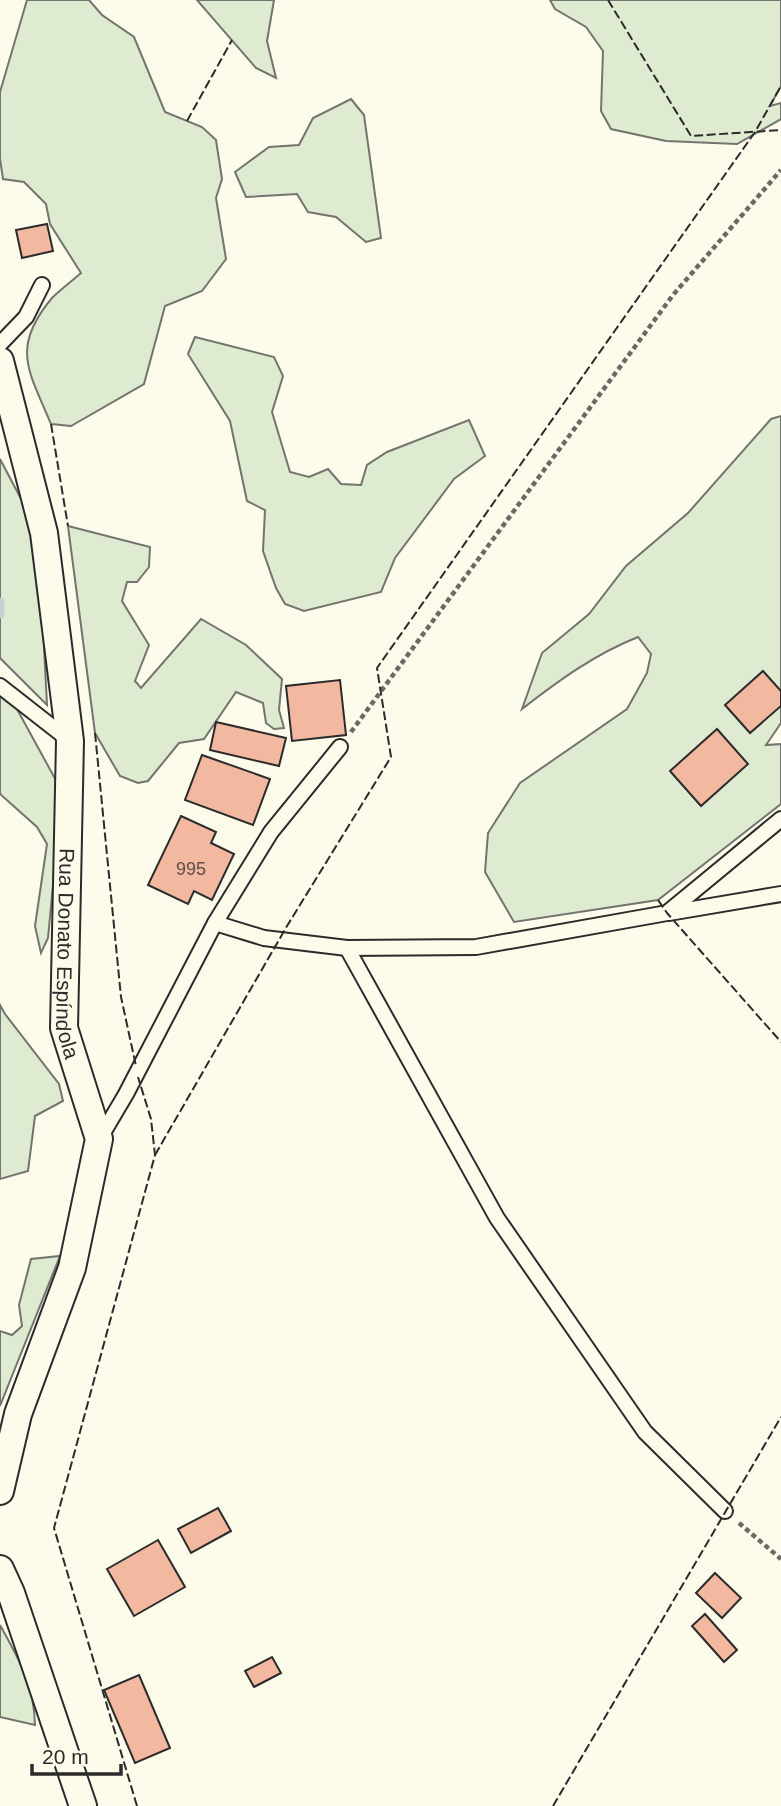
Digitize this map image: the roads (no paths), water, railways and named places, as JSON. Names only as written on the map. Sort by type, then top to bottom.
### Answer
[{"type":"street","name":"Rua Donato Espíndola","points":[[0,361],[44,533],[70,741],[64,1028],[99,1139],[72,1268],[18,1414],[0,1491]]},
{"type":"street","points":[[0,1569],[11,1593],[83,1806]]},
{"type":"lane","points":[[0,344],[26,317],[42,285]]},
{"type":"lane","points":[[0,686],[70,741]]},
{"type":"lane","points":[[99,1139],[126,1094],[215,923],[271,832],[340,747]]},
{"type":"lane","points":[[667,913],[781,819]]},
{"type":"lane","points":[[215,923],[264,938],[347,948],[475,947],[781,894]]},
{"type":"lane","points":[[347,948],[497,1218],[645,1432],[725,1511]]},
{"type":"waterway","points":[[0,602],[0,614]]}]
